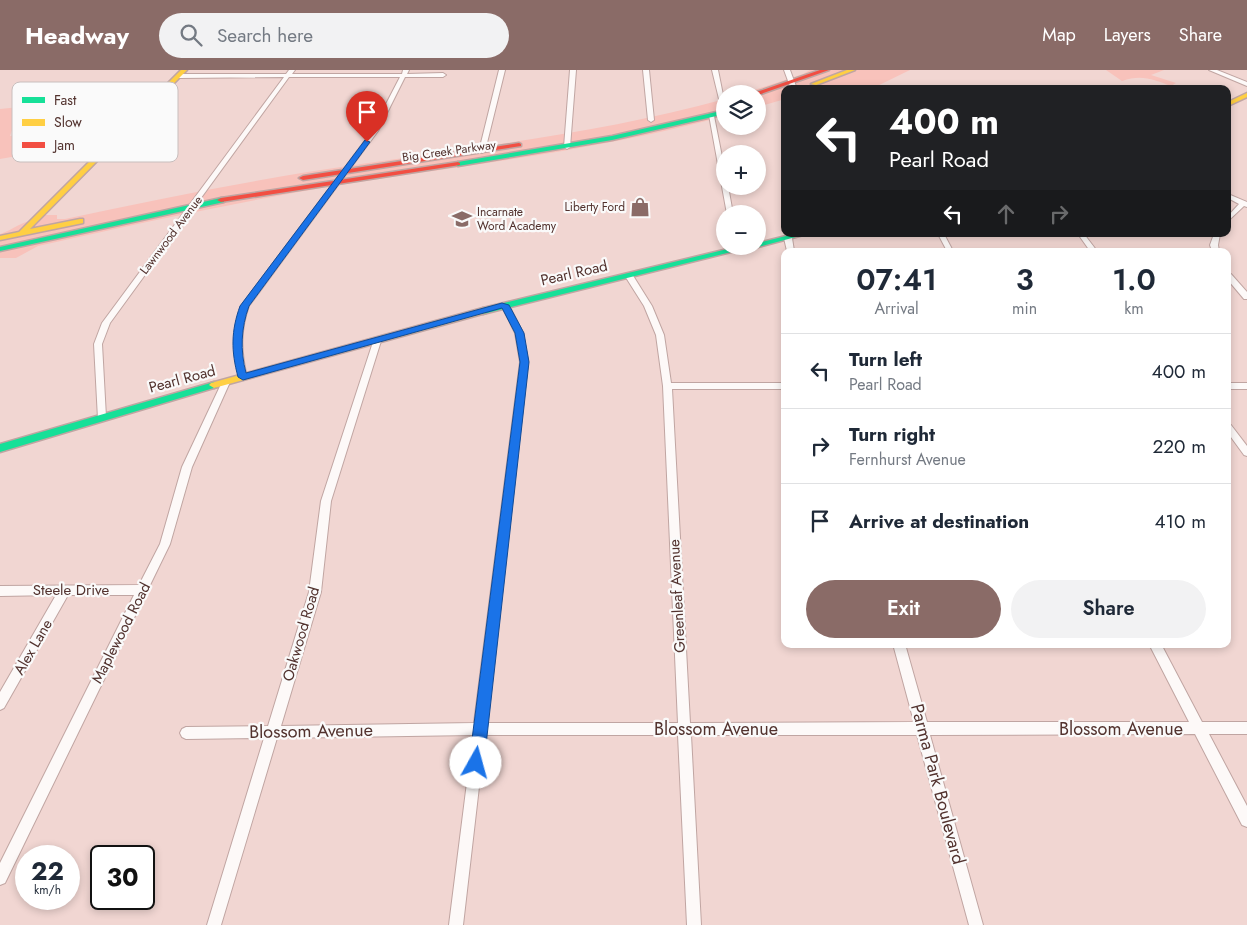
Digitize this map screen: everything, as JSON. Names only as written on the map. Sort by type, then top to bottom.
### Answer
[{"type":"street","points":[[482,151],[502,70]]},
{"type":"street","points":[[567,142],[573,70]]},
{"type":"street","points":[[646,70],[651,120]]},
{"type":"street","points":[[715,70],[718,85]]},
{"type":"street","points":[[787,70],[794,85]]},
{"type":"street","points":[[799,85],[826,70]]},
{"type":"street","points":[[802,85],[852,70]]},
{"type":"street","points":[[1212,70],[1247,84]]},
{"type":"street","name":"Lawnwood Avenue","points":[[101,417],[98,344],[106,323],[291,72]]},
{"type":"street","points":[[243,377],[238,360],[238,324],[245,306],[344,170],[375,131],[405,72]]},
{"type":"street","points":[[172,82],[181,73],[405,72],[443,75]]},
{"type":"street","points":[[766,92],[781,89]]},
{"type":"street","points":[[766,100],[781,95]]},
{"type":"street","points":[[1231,103],[1247,95]]},
{"type":"street","name":"Big Creek Parkway","points":[[0,238],[201,196],[344,170],[482,151],[567,142],[716,105]]},
{"type":"street","name":"Big Creek Parkway","points":[[3,250],[193,206],[716,115]]},
{"type":"street","points":[[711,116],[728,205]]},
{"type":"street","points":[[3,250],[93,162]]},
{"type":"street","points":[[1231,197],[1245,204],[1231,216]]},
{"type":"street","points":[[766,243],[792,237]]},
{"type":"street","points":[[942,237],[948,248]]},
{"type":"street","points":[[1083,237],[1092,248]]},
{"type":"street","points":[[788,238],[790,248]]},
{"type":"street","name":"Pearl Road","points":[[0,448],[101,417],[505,305],[716,253]]},
{"type":"street","name":"Greenleaf Avenue","points":[[629,276],[648,306],[660,335],[667,386],[694,925]]},
{"type":"street","points":[[1231,279],[1247,296]]},
{"type":"street","points":[[456,925],[524,362],[520,333],[505,305]]},
{"type":"street","name":"Oakwood Road","points":[[214,925],[315,592],[326,501],[376,341]]},
{"type":"street","name":"Maplewood Road","points":[[0,878],[165,544],[187,466],[226,382]]},
{"type":"street","points":[[667,386],[781,386]]},
{"type":"street","points":[[1231,386],[1247,386]]},
{"type":"street","points":[[1231,431],[1247,453]]},
{"type":"street","name":"Alex Lane","points":[[0,704],[65,590]]},
{"type":"street","name":"Steele Drive","points":[[0,591],[142,590]]},
{"type":"street","name":"Parma Park Boulevard","points":[[900,648],[976,925]]},
{"type":"street","points":[[1157,648],[1247,820]]},
{"type":"street","name":"Blossom Avenue","points":[[186,733],[481,729],[1247,728]]},
{"type":"shaded area","points":[[810,70],[910,70],[879,85],[781,85],[781,100],[766,105],[766,86]]},
{"type":"shaded area","points":[[1106,70],[1164,70],[1151,75],[1176,83],[1168,85],[1153,79],[1141,78],[1122,81]]},
{"type":"shaded area","points":[[716,101],[716,118],[678,128],[584,147],[346,184],[230,205],[38,246],[16,258],[0,258],[0,234],[31,220],[36,220],[41,215],[57,215],[57,219],[65,219],[287,176],[590,129],[680,111]]},
{"type":"shaded area","points":[[12,108],[12,130],[10,136],[12,136],[12,157],[0,159],[0,109]]},
{"type":"traffic: fast","points":[[458,164],[612,138],[716,114]]},
{"type":"traffic: fast","points":[[0,249],[221,200]]},
{"type":"traffic: fast","points":[[766,243],[791,237]]},
{"type":"traffic: fast","points":[[483,311],[716,254]]},
{"type":"traffic: fast","points":[[0,448],[214,385]]},
{"type":"traffic: slow","points":[[172,82],[184,70]]},
{"type":"traffic: slow","points":[[814,84],[852,70]]},
{"type":"traffic: slow","points":[[1231,103],[1247,95]]},
{"type":"traffic: slow","points":[[22,233],[93,162]]},
{"type":"traffic: slow","points":[[0,238],[80,221]]},
{"type":"traffic: slow","points":[[214,385],[483,311]]},
{"type":"traffic: jam","points":[[766,90],[826,70]]},
{"type":"traffic: jam","points":[[303,178],[519,145]]},
{"type":"traffic: jam","points":[[221,200],[458,164]]},
{"type":"place","name":"Liberty Ford","points":[[640,207]]},
{"type":"place","name":"Incarnate Word Academy","points":[[462,219]]},
{"type":"route","points":[[367,142],[350,166],[344,170],[245,306],[238,324],[238,360],[243,377],[505,305],[520,333],[524,362],[476,763]]}]
